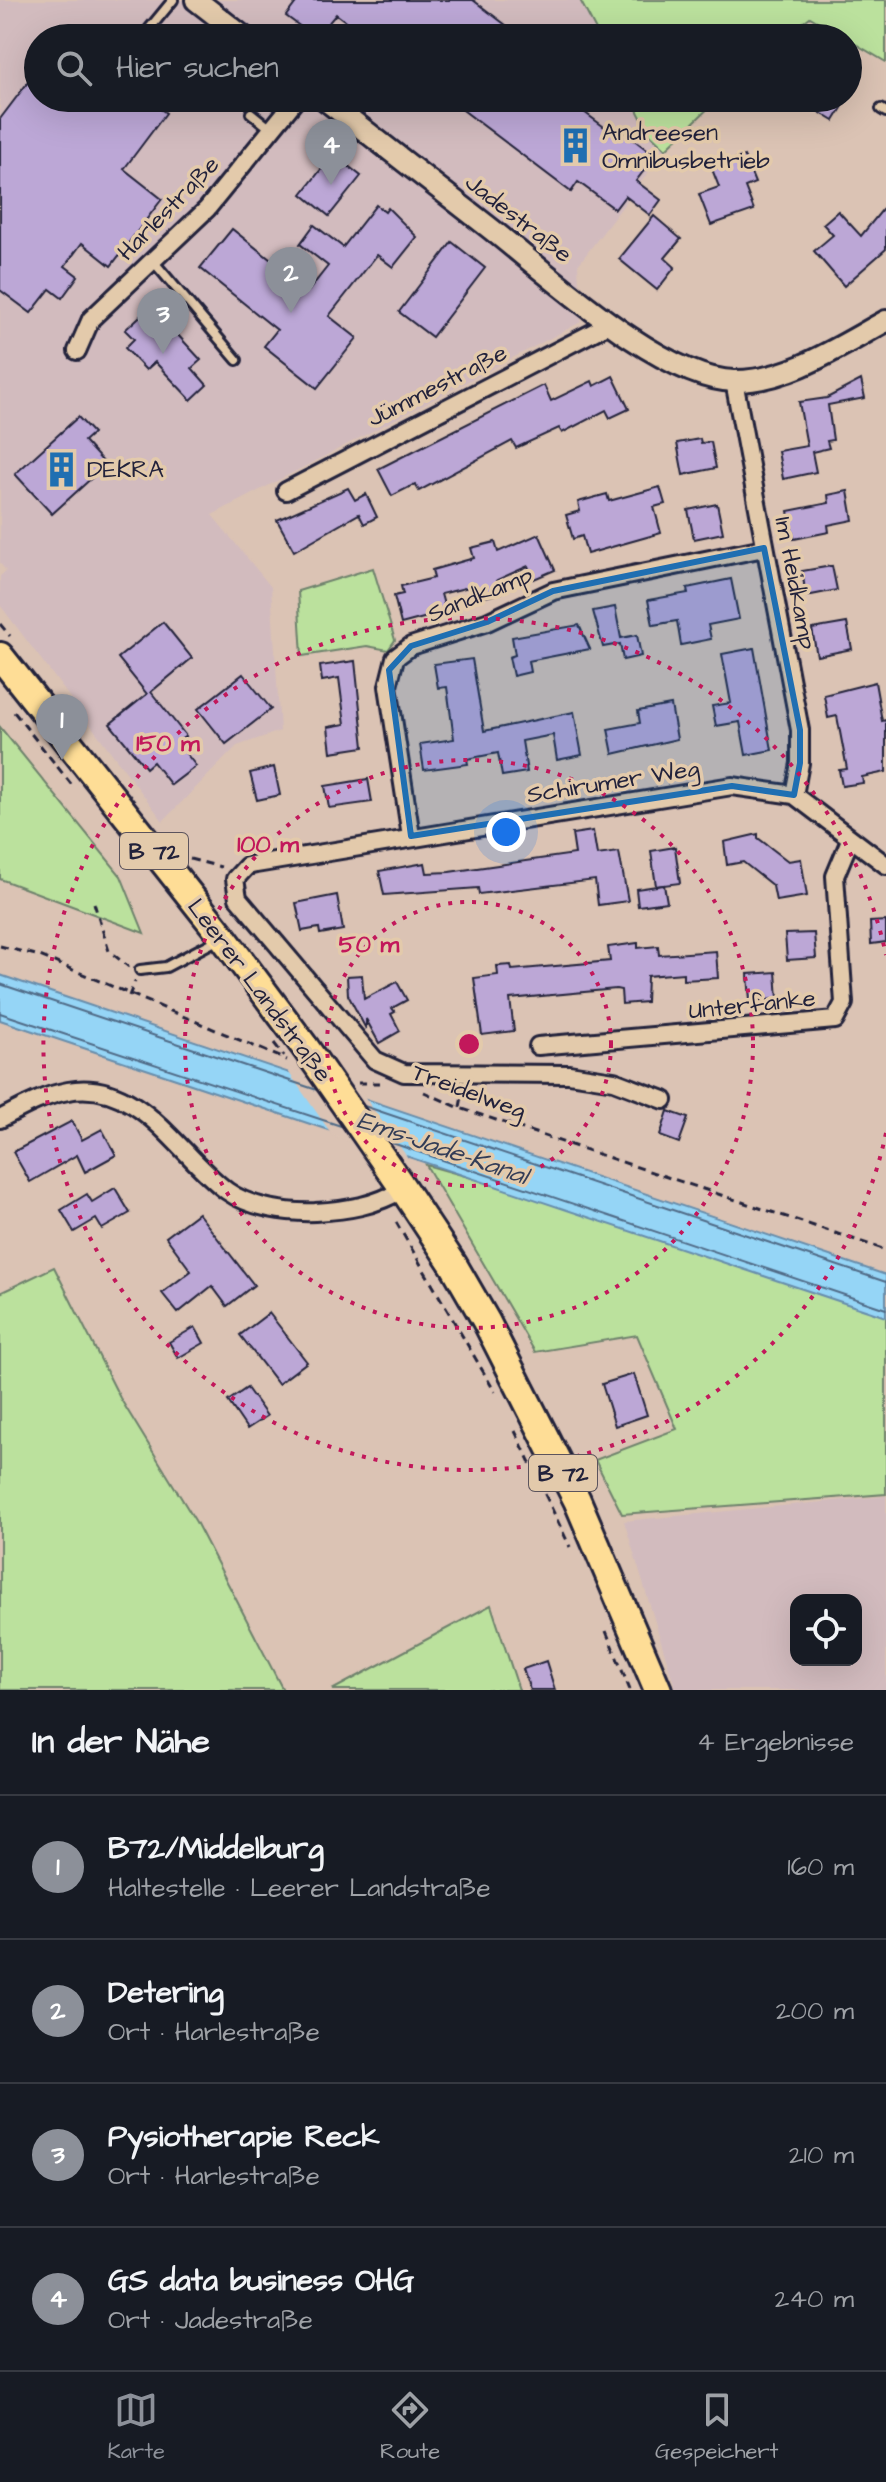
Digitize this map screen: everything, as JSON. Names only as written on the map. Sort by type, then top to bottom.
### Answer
[{"type":"main road","name":"Leerer Landstraße","points":[[0,656],[223,937],[395,1190],[473,1298],[577,1500],[658,1690]]},
{"type":"street","points":[[196,0],[227,24]]},
{"type":"street","name":"Harlestraße","points":[[77,351],[91,319],[207,209],[285,112]]},
{"type":"street","name":"Jadestraße","points":[[341,112],[611,323],[689,371],[734,381]]},
{"type":"street","points":[[734,381],[765,378],[795,368],[886,321]]},
{"type":"street","name":"Jümmestraße","points":[[286,491],[611,323]]},
{"type":"street","name":"Im Heidkamp","points":[[734,381],[800,730],[800,763],[794,795]]},
{"type":"street","name":"Sandkamp","points":[[411,836],[388,686],[395,658],[411,646],[487,622],[553,591],[764,548]]},
{"type":"street","name":"Schirumer Weg","points":[[664,1100],[614,1081],[569,1074],[404,1073],[375,1060],[238,898],[235,879],[247,866],[411,836],[732,786],[794,795]]},
{"type":"street","points":[[794,795],[886,865]]},
{"type":"street","name":"Unterfanke","points":[[538,1046],[835,1020],[844,1003],[835,876],[850,840]]},
{"type":"street","points":[[2,1113],[69,1090],[114,1095],[152,1118],[229,1193],[278,1210],[306,1212],[365,1208],[395,1190]]},
{"type":"lane","points":[[153,24],[173,0]]},
{"type":"lane","points":[[251,113],[271,129]]},
{"type":"lane","points":[[153,261],[237,360]]},
{"type":"lane","points":[[140,970],[166,967],[223,937]]},
{"type":"path","points":[[94,903],[109,951],[126,967],[140,970]]},
{"type":"path","points":[[0,946],[40,956],[303,1056]]},
{"type":"path","name":"Treidelweg","points":[[355,1083],[392,1083]]},
{"type":"path","name":"Treidelweg","points":[[414,1087],[460,1108],[886,1250]]},
{"type":"path","points":[[395,1190],[502,1405]]},
{"type":"path","points":[[508,1418],[573,1552]]},
{"type":"path","points":[[602,1621],[630,1690]]},
{"type":"highlighted area","points":[[764,548],[800,730],[800,763],[794,795],[732,786],[411,836],[389,670],[411,646],[487,622],[553,591]]},
{"type":"shaded area","points":[[0,0],[580,0],[593,24],[24,24],[24,112],[638,112],[649,133],[666,149],[578,265],[581,322],[212,515],[271,587],[280,731],[237,746],[163,821],[0,605],[0,576],[6,571],[0,563]]},
{"type":"shaded area","points":[[886,1496],[886,1690],[676,1690],[624,1521]]},
{"type":"green space","points":[[580,0],[886,0],[886,62],[862,48],[862,24],[822,24],[810,17],[801,24],[593,24]]},
{"type":"green space","points":[[638,112],[704,112],[666,149],[649,133]]},
{"type":"green space","points":[[373,568],[395,640],[388,650],[367,646],[302,656],[298,591]]},
{"type":"green space","points":[[0,727],[121,876],[144,933],[0,879]]},
{"type":"green space","points":[[426,1165],[490,1183],[886,1316],[886,1494],[622,1514],[595,1460],[677,1429],[637,1335],[535,1352]]},
{"type":"green space","points":[[54,1267],[120,1398],[196,1522],[283,1690],[0,1690],[0,1293]]},
{"type":"green space","points":[[491,1605],[519,1690],[332,1690]]},
{"type":"water","name":"Ems-Jade-Kanal","points":[[0,975],[886,1275],[886,1317],[0,1020]]},
{"type":"pier","points":[[285,1067],[362,1093],[410,1161],[333,1136]]},
{"type":"building","points":[[298,0],[473,0],[505,24],[349,24],[336,14],[328,24],[297,24],[286,16]]},
{"type":"building","points":[[24,87],[24,112],[166,113],[124,169],[162,199],[111,266],[82,243],[65,266],[78,276],[62,298],[50,289],[31,313],[0,290],[0,119]]},
{"type":"building","name":"Andreesen Omnibusbetrieb","points":[[465,112],[584,112],[615,135],[620,129],[655,156],[636,181],[661,200],[650,215],[625,196],[615,209],[578,182],[571,192]]},
{"type":"building","points":[[819,112],[839,112],[834,121]]},
{"type":"building","points":[[333,154],[361,176],[329,216],[302,194]]},
{"type":"building","points":[[744,156],[755,183],[745,187],[754,210],[711,225],[699,194],[719,187],[712,169]]},
{"type":"building","points":[[376,205],[385,212],[388,208],[417,237],[393,267],[377,255],[329,316],[357,338],[317,388],[264,346],[277,330],[200,268],[232,229],[309,290],[328,266],[300,244],[314,225],[343,247]]},
{"type":"building","points":[[886,205],[886,249],[844,286],[814,251],[833,235],[823,224],[838,211],[861,236]]},
{"type":"building","points":[[654,216],[681,239],[665,258],[675,267],[657,290],[619,259]]},
{"type":"building","points":[[452,242],[485,268],[432,337],[399,312]]},
{"type":"building","points":[[151,306],[201,360],[192,368],[207,385],[191,400],[155,362],[146,370],[125,348],[134,339],[125,330]]},
{"type":"building","points":[[613,376],[629,409],[610,418],[606,410],[562,433],[559,428],[516,448],[512,441],[419,491],[415,484],[392,496],[378,469],[544,385],[551,401],[592,381],[594,386]]},
{"type":"building","points":[[861,380],[865,398],[828,405],[833,440],[827,441],[829,448],[812,452],[816,472],[783,479],[778,451],[807,446],[799,402],[827,398]]},
{"type":"building","name":"DEKRA","points":[[78,417],[93,433],[84,441],[106,465],[52,514],[15,474]]},
{"type":"building","points":[[700,439],[701,443],[711,442],[716,468],[683,475],[677,443]]},
{"type":"building","points":[[660,487],[665,504],[654,507],[661,533],[587,554],[582,536],[573,539],[566,515],[580,511],[578,502],[607,494],[609,501]]},
{"type":"building","points":[[348,488],[355,500],[366,494],[377,517],[364,524],[359,514],[294,551],[277,520]]},
{"type":"building","points":[[848,491],[853,520],[828,525],[829,532],[794,539],[788,511],[829,503],[828,495]]},
{"type":"building","points":[[717,504],[723,533],[694,539],[688,510]]},
{"type":"building","points":[[539,534],[555,570],[534,579],[528,566],[497,580],[501,593],[476,599],[473,586],[441,594],[446,612],[401,624],[394,596],[403,594],[401,586],[434,578],[432,570],[474,558],[471,548],[495,542],[498,552]]},
{"type":"building","points":[[832,566],[837,590],[806,596],[802,571]]},
{"type":"building","points":[[731,579],[739,619],[708,625],[711,639],[681,645],[677,621],[653,625],[648,600],[688,593],[687,588]]},
{"type":"building","points":[[615,607],[621,638],[637,635],[641,656],[623,660],[620,644],[603,647],[593,611]]},
{"type":"building","points":[[163,622],[192,658],[151,692],[186,736],[177,742],[196,766],[171,785],[153,762],[146,768],[110,724],[147,694],[118,658]]},
{"type":"building","points":[[847,623],[852,649],[817,656],[812,629]]},
{"type":"building","points":[[579,625],[590,649],[528,661],[530,672],[513,676],[509,657],[515,655],[512,637]]},
{"type":"building","points":[[754,648],[772,750],[746,755],[740,722],[716,726],[712,706],[731,703],[722,654]]},
{"type":"building","points":[[472,659],[484,731],[574,712],[582,755],[557,760],[553,735],[522,741],[527,772],[502,776],[498,753],[467,759],[468,764],[424,770],[420,744],[454,739],[447,687],[438,688],[434,664]]},
{"type":"building","points":[[355,661],[364,747],[331,752],[328,727],[345,724],[339,678],[322,681],[320,666]]},
{"type":"building","points":[[243,674],[271,709],[226,744],[198,709]]},
{"type":"building","points":[[875,682],[882,721],[886,720],[886,772],[862,777],[863,783],[842,786],[839,770],[847,769],[837,716],[828,718],[824,695]]},
{"type":"building","points":[[671,705],[677,739],[613,754],[608,729],[640,723],[638,711]]},
{"type":"building","points":[[274,767],[280,795],[257,800],[250,773]]},
{"type":"building","points":[[368,779],[372,802],[329,808],[325,786]]},
{"type":"building","points":[[593,831],[597,855],[619,852],[628,901],[598,905],[595,880],[479,894],[478,888],[384,895],[379,871],[425,863],[427,873],[449,872],[575,854],[572,834]]},
{"type":"building","points":[[758,834],[758,838],[788,861],[801,859],[807,896],[776,901],[773,886],[743,862],[727,865],[724,842]]},
{"type":"building","points":[[675,847],[680,883],[656,886],[651,851]]},
{"type":"building","points":[[664,885],[667,902],[638,906],[636,889]]},
{"type":"building","points":[[337,895],[343,930],[320,934],[319,928],[302,931],[296,903]]},
{"type":"building","points":[[886,921],[886,942],[871,944],[870,922]]},
{"type":"building","points":[[814,933],[816,958],[787,960],[785,934]]},
{"type":"building","points":[[638,943],[638,948],[658,946],[659,955],[716,951],[718,978],[683,980],[683,973],[647,976],[646,1002],[622,1004],[621,990],[616,989],[510,999],[514,1031],[482,1035],[474,978],[498,975],[497,966],[511,965],[512,970],[610,961],[608,947]]},
{"type":"building","points":[[776,972],[778,999],[750,1001],[748,974]]},
{"type":"building","points":[[362,975],[364,999],[397,982],[407,1000],[392,1008],[395,1012],[391,1014],[400,1031],[379,1043],[366,1019],[366,1029],[348,995],[347,976]]},
{"type":"building","points":[[668,1111],[688,1118],[679,1143],[660,1136]]},
{"type":"building","points":[[72,1121],[82,1140],[102,1129],[116,1155],[85,1172],[77,1155],[30,1182],[13,1152]]},
{"type":"building","points":[[115,1188],[130,1213],[102,1229],[96,1219],[74,1232],[61,1210],[87,1194],[92,1202]]},
{"type":"building","points":[[198,1213],[254,1285],[227,1306],[212,1286],[178,1313],[162,1293],[191,1271],[166,1237]]},
{"type":"building","points":[[269,1313],[307,1362],[278,1384],[240,1335]]},
{"type":"building","points":[[195,1327],[204,1343],[178,1358],[169,1342]]},
{"type":"building","points":[[634,1374],[647,1415],[615,1426],[602,1384]]},
{"type":"building","points":[[247,1388],[267,1416],[247,1429],[228,1401]]},
{"type":"building","points":[[546,1661],[555,1690],[530,1690],[523,1669]]},
{"type":"place","name":"Andreesen Omnibusbetrieb","points":[[576,146]]},
{"type":"place","name":"GS data business OHG","points":[[331,185]]},
{"type":"place","name":"Detering","points":[[291,313]]},
{"type":"place","name":"Pysiotherapie Reck","points":[[163,354]]},
{"type":"place","name":"DEKRA","points":[[61,469]]},
{"type":"place","name":"B72/Middelburg","points":[[62,760]]}]
